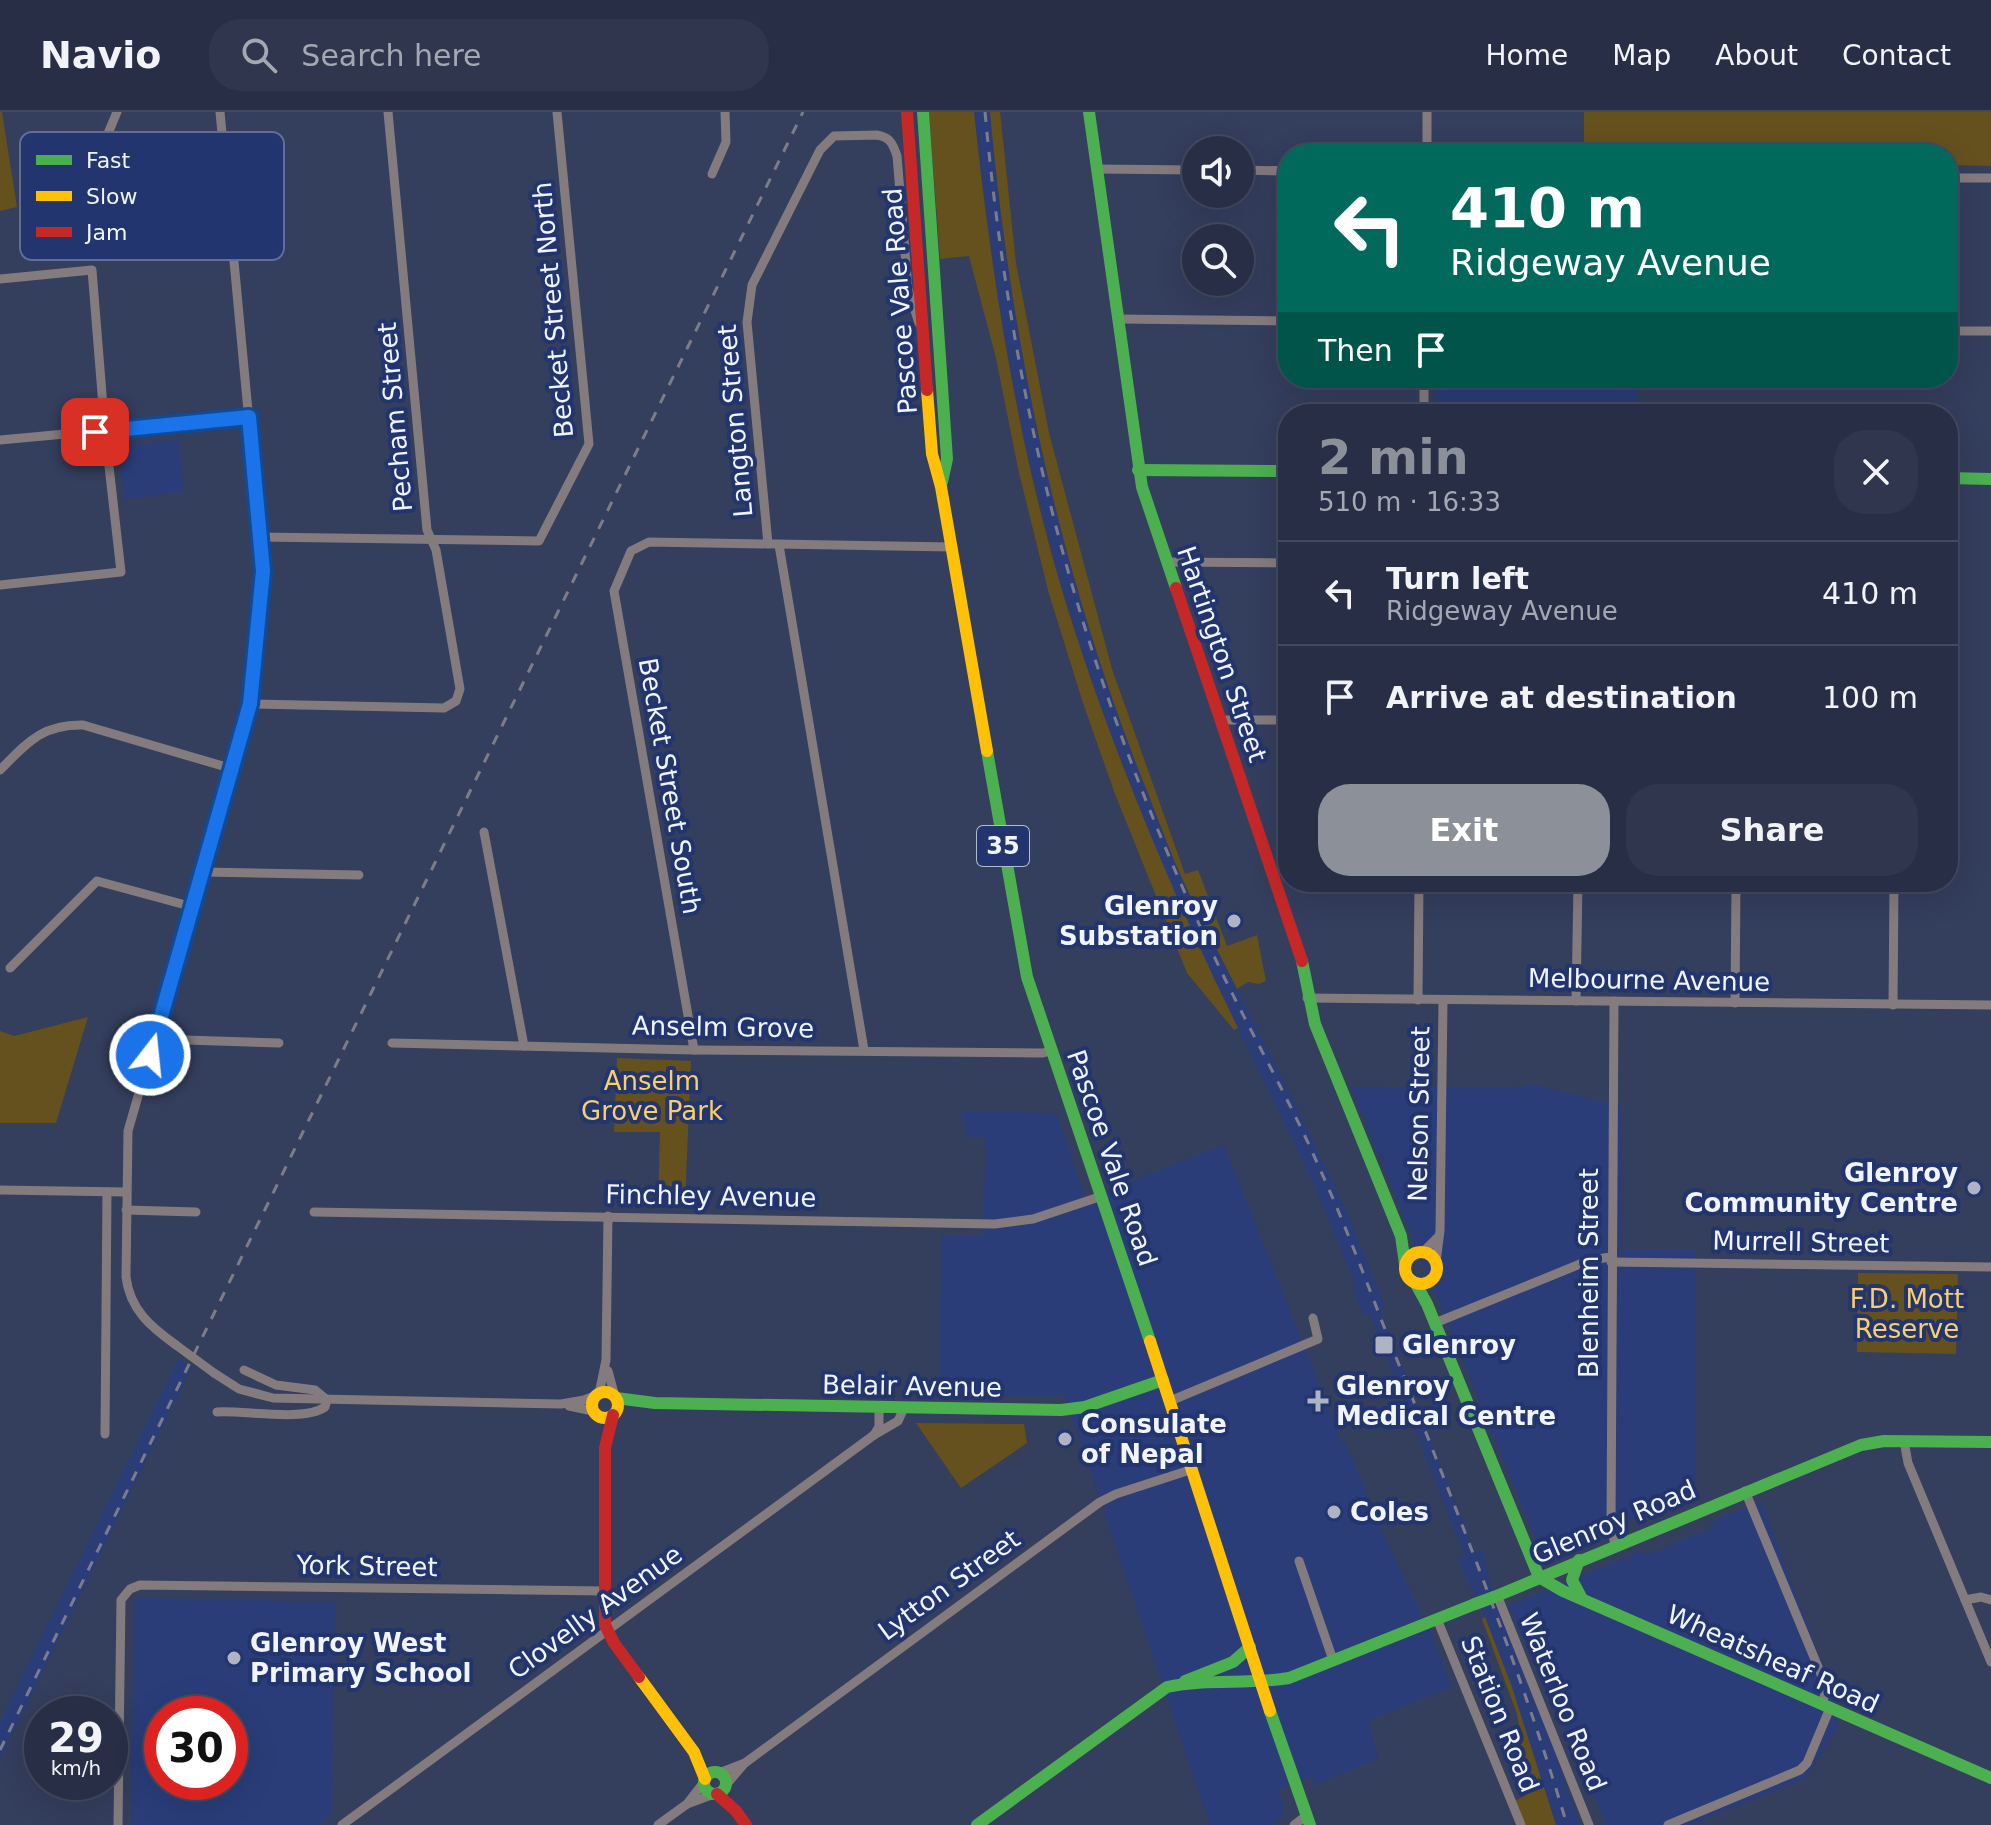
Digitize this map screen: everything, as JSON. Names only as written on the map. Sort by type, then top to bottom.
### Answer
[{"type":"street","points":[[109,132],[117,112]]},
{"type":"street","points":[[220,112],[222,132]]},
{"type":"street","name":"Pecham Street","points":[[250,704],[444,708],[456,701],[460,689],[436,550],[427,530],[388,112]]},
{"type":"street","name":"Becket Street North","points":[[432,540],[539,541],[589,444],[557,112]]},
{"type":"street","points":[[712,174],[725,148],[725,112]]},
{"type":"street","name":"Pascoe Vale Road","points":[[907,112],[932,454],[941,487],[1027,977],[1308,1820]]},
{"type":"street","name":"Pascoe Vale Road","points":[[923,112],[947,459],[941,487]]},
{"type":"street","name":"Hartington Street","points":[[1089,112],[1138,470],[1278,888]]},
{"type":"street","points":[[1427,112],[1427,144]]},
{"type":"street","name":"Langton Street","points":[[864,1050],[773,544],[747,322],[752,285],[820,150],[834,136],[883,136],[895,149],[908,289],[923,330]]},
{"type":"street","points":[[1097,169],[1182,170]]},
{"type":"street","points":[[1254,170],[1278,171]]},
{"type":"street","points":[[1958,178],[1991,178]]},
{"type":"street","points":[[234,260],[263,571],[250,704],[128,1131],[126,1277],[129,1295],[145,1320],[176,1345],[239,1389],[261,1397],[561,1404],[598,1394],[607,1393],[615,1398]]},
{"type":"street","points":[[0,279],[92,270],[105,431],[121,572],[0,585]]},
{"type":"street","points":[[1118,319],[1278,321]]},
{"type":"street","points":[[1960,331],[1991,331]]},
{"type":"street","points":[[0,440],[249,417]]},
{"type":"street","points":[[1138,470],[1278,471]]},
{"type":"street","points":[[1958,478],[1991,479]]},
{"type":"street","points":[[260,537],[432,540]]},
{"type":"street","name":"Becket Street South","points":[[694,1050],[614,591],[631,551],[649,542],[773,544]]},
{"type":"street","points":[[773,544],[951,547]]},
{"type":"street","points":[[1167,562],[1278,563]]},
{"type":"street","points":[[1221,720],[1278,720]]},
{"type":"street","points":[[0,770],[28,742],[43,732],[65,725],[83,725],[233,769]]},
{"type":"street","points":[[484,832],[524,1046]]},
{"type":"street","points":[[204,872],[359,875]]},
{"type":"street","points":[[10,968],[97,881],[193,907]]},
{"type":"street","name":"Hartington Street","points":[[1279,892],[1300,953],[1307,998],[1322,1043],[1401,1236],[1405,1264]]},
{"type":"street","points":[[1418,1000],[1419,892]]},
{"type":"street","points":[[1576,1001],[1578,892]]},
{"type":"street","points":[[1735,1003],[1736,892]]},
{"type":"street","points":[[1893,1005],[1894,892]]},
{"type":"street","name":"Melbourne Avenue","points":[[1307,998],[1991,1005]]},
{"type":"street","name":"Nelson Street","points":[[1436,1262],[1440,1229],[1443,1000]]},
{"type":"street","name":"Blenheim Street","points":[[1614,1001],[1611,1526],[1615,1545]]},
{"type":"street","points":[[154,1039],[279,1043]]},
{"type":"street","name":"Anselm Grove","points":[[392,1043],[694,1050],[1043,1053],[1053,1050]]},
{"type":"street","points":[[0,1190],[126,1192]]},
{"type":"street","points":[[105,1434],[107,1192]]},
{"type":"street","name":"Finchley Avenue","points":[[314,1212],[995,1224],[1033,1219],[1102,1196]]},
{"type":"street","points":[[126,1210],[196,1212]]},
{"type":"street","points":[[605,1448],[592,1404],[598,1394],[606,1360],[608,1216]]},
{"type":"street","name":"Nelson Street","points":[[1421,1252],[1439,1236],[1440,1229]]},
{"type":"street","name":"Hartington Street","points":[[1401,1236],[1421,1252]]},
{"type":"street","points":[[1427,1304],[1431,1281],[1437,1272],[1436,1262],[1421,1252],[1410,1256],[1405,1264],[1408,1278],[1416,1284],[1427,1304],[1539,1577]]},
{"type":"street","name":"Murrell Street","points":[[1435,1323],[1590,1260],[1991,1267]]},
{"type":"street","points":[[1416,1284],[1431,1281]]},
{"type":"street","points":[[1170,1401],[1318,1339],[1313,1318]]},
{"type":"street","points":[[606,1360],[615,1398],[605,1448],[604,1591],[607,1631],[694,1752],[708,1791],[721,1790]]},
{"type":"street","points":[[244,1370],[276,1385],[315,1390],[327,1400]]},
{"type":"street","name":"Belair Avenue","points":[[615,1398],[655,1403],[1073,1409],[1163,1380]]},
{"type":"street","points":[[217,1412],[313,1412],[322,1409],[327,1400]]},
{"type":"street","name":"Belair Avenue","points":[[614,1414],[625,1408],[655,1403]]},
{"type":"street","points":[[561,1404],[605,1418],[614,1414]]},
{"type":"street","points":[[874,1435],[879,1427],[879,1407]]},
{"type":"street","name":"Clovelly Avenue","points":[[342,1825],[874,1435],[898,1421],[904,1408]]},
{"type":"street","points":[[1904,1441],[1908,1463],[1991,1662]]},
{"type":"street","name":"Glenroy Road","points":[[1175,1685],[1262,1683],[1289,1678],[1861,1445],[1904,1441],[1991,1442]]},
{"type":"street","name":"Lytton Street","points":[[658,1825],[687,1804],[721,1790],[745,1763],[1100,1502],[1193,1469]]},
{"type":"street","points":[[1668,1825],[1800,1770],[1807,1763],[1826,1706],[1823,1679],[1745,1491]]},
{"type":"street","points":[[1579,1560],[1572,1580],[1582,1599]]},
{"type":"street","points":[[1299,1561],[1333,1660]]},
{"type":"street","name":"Wheatsheaf Road","points":[[1539,1577],[1582,1599],[1991,1778]]},
{"type":"street","name":"York Street","points":[[118,1825],[121,1600],[130,1589],[140,1585],[604,1591]]},
{"type":"street","name":"Waterloo Road","points":[[1495,1596],[1589,1825]]},
{"type":"street","points":[[1965,1600],[1981,1597],[1991,1600]]},
{"type":"street","name":"Station Road","points":[[1437,1619],[1521,1825]]},
{"type":"street","points":[[977,1825],[1160,1691],[1233,1662],[1250,1647]]},
{"type":"street","points":[[694,1752],[725,1778],[721,1790]]},
{"type":"street","name":"Lytton Street","points":[[718,1772],[745,1763]]},
{"type":"street","points":[[705,1780],[708,1774],[718,1772]]},
{"type":"street","name":"Lytton Street","points":[[687,1804],[705,1780]]},
{"type":"street","points":[[721,1790],[746,1825]]},
{"type":"street","points":[[1294,1825],[1308,1820]]},
{"type":"shaded area","points":[[974,112],[990,112],[1005,248],[1037,433],[1071,569],[1111,696],[1187,890],[1349,1217],[1385,1307],[1380,1310],[1475,1553],[1483,1550],[1501,1615],[1548,1732],[1580,1825],[1556,1825],[1512,1687],[1485,1617],[1458,1560],[1465,1557],[1370,1314],[1364,1316],[1355,1295],[1353,1278],[1311,1178],[1158,855],[1092,682],[1055,561],[1026,447],[999,304]]},
{"type":"shaded area","points":[[1435,388],[1638,388],[1637,404],[1434,404]]},
{"type":"shaded area","points":[[179,440],[184,492],[124,499],[119,446]]},
{"type":"shaded area","points":[[1529,1084],[1622,1106],[1622,1250],[1695,1250],[1696,1494],[1591,1536],[1544,1559],[1351,1087],[1524,1087]]},
{"type":"shaded area","points":[[962,1112],[1057,1113],[1086,1200],[1224,1145],[1343,1444],[1346,1443],[1385,1539],[1433,1638],[1452,1687],[1368,1721],[1378,1759],[1315,1785],[1312,1776],[1278,1789],[1283,1817],[1271,1825],[1210,1825],[1065,1396],[939,1394],[941,1235],[983,1236],[986,1138],[967,1137]]},
{"type":"shaded area","points":[[179,1358],[192,1367],[31,1696],[24,1696],[24,1710],[0,1759],[0,1722]]},
{"type":"shaded area","points":[[1762,1502],[1831,1689],[1838,1727],[1805,1779],[1690,1825],[1607,1825],[1508,1606],[1639,1552],[1648,1554],[1710,1529],[1711,1522]]},
{"type":"shaded area","name":"Glenroy West Primary School","points":[[140,1598],[335,1602],[332,1815],[318,1825],[131,1825],[134,1602]]},
{"type":"green space","points":[[0,112],[17,207],[0,211]]},
{"type":"green space","points":[[929,112],[974,112],[990,246],[1012,380],[1040,511],[1058,577],[1095,691],[1132,789],[1193,934],[1238,1028],[1234,1030],[1187,973],[1115,794],[1083,703],[1049,594],[1019,473],[996,358],[969,256],[940,259]]},
{"type":"green space","points":[[990,112],[1000,112],[1016,263],[1049,433],[1112,669],[1185,874],[1198,870],[1227,946],[1257,935],[1266,981],[1259,984],[1248,982],[1237,989],[1194,903],[1167,844],[1117,713],[1090,630],[1065,545],[1026,374],[999,200]]},
{"type":"green space","points":[[1584,112],[1991,112],[1991,166],[1958,165],[1958,144],[1584,144]]},
{"type":"green space","points":[[88,1017],[56,1123],[0,1123],[0,1031],[14,1036]]},
{"type":"green space","name":"Anselm Grove Park","points":[[617,1058],[691,1061],[685,1204],[658,1203],[660,1132],[614,1132]]},
{"type":"green space","name":"F.D. Mott Reserve","points":[[1858,1273],[1958,1274],[1956,1354],[1857,1352]]},
{"type":"green space","points":[[916,1423],[1024,1424],[1027,1443],[961,1488]]},
{"type":"green space","points":[[1485,1617],[1512,1687],[1556,1825],[1525,1825],[1515,1801],[1526,1795],[1509,1750],[1515,1747],[1512,1740],[1521,1738],[1517,1714],[1482,1619]]},
{"type":"railway","points":[[0,1750],[803,112]]},
{"type":"railway","points":[[985,112],[1002,260],[1028,406],[1062,550],[1106,692],[1146,801],[1192,909],[1297,1119],[1343,1221],[1492,1604],[1532,1714],[1567,1825]]},
{"type":"traffic: fast","points":[[923,112],[947,459],[942,482]]},
{"type":"traffic: fast","points":[[1089,112],[1142,487],[1176,588]]},
{"type":"traffic: fast","points":[[1138,470],[1278,471]]},
{"type":"traffic: fast","points":[[1958,478],[1991,479]]},
{"type":"traffic: fast","points":[[987,751],[1027,977],[1150,1341]]},
{"type":"traffic: fast","points":[[1302,961],[1315,1024],[1401,1236],[1405,1264]]},
{"type":"traffic: fast","points":[[1416,1284],[1427,1304],[1539,1577],[1563,1591],[1991,1778]]},
{"type":"traffic: fast","points":[[616,1398],[655,1403],[1061,1410],[1085,1407],[1163,1380]]},
{"type":"traffic: fast","points":[[1494,1597],[1861,1445],[1884,1441],[1991,1442]]},
{"type":"traffic: fast","points":[[1579,1560],[1572,1580],[1582,1599]]},
{"type":"traffic: fast","points":[[1475,1604],[1494,1597]]},
{"type":"traffic: fast","points":[[977,1825],[1167,1687],[1289,1678],[1475,1604]]},
{"type":"traffic: fast","points":[[1185,1681],[1233,1662],[1250,1647]]},
{"type":"traffic: fast","points":[[1270,1711],[1310,1825]]},
{"type":"traffic: fast","points":[[715,1772],[723,1775],[726,1783],[723,1791],[715,1794],[707,1791],[704,1783],[707,1775],[715,1772]]},
{"type":"traffic: slow","points":[[927,390],[932,454],[941,487],[987,751]]},
{"type":"traffic: slow","points":[[1421,1252],[1432,1257],[1437,1268],[1432,1279],[1421,1284],[1410,1279],[1405,1268],[1410,1257],[1421,1252]]},
{"type":"traffic: slow","points":[[1150,1341],[1270,1711]]},
{"type":"traffic: slow","points":[[605,1392],[614,1396],[618,1405],[614,1414],[605,1418],[596,1414],[592,1405],[596,1396],[605,1392]]},
{"type":"traffic: slow","points":[[639,1677],[694,1752],[705,1779]]},
{"type":"traffic: jam","points":[[907,112],[927,390]]},
{"type":"traffic: jam","points":[[1176,588],[1278,890]]},
{"type":"traffic: jam","points":[[1279,892],[1302,961]]},
{"type":"traffic: jam","points":[[613,1415],[605,1448],[605,1625],[639,1677]]},
{"type":"traffic: jam","points":[[717,1794],[746,1825]]},
{"type":"place","name":"Glenroy Substation","points":[[1234,921]]},
{"type":"place","name":"Glenroy Community Centre","points":[[1974,1188]]},
{"type":"place","name":"Glenroy","points":[[1384,1345]]},
{"type":"place","name":"Glenroy Medical Centre","points":[[1318,1401]]},
{"type":"place","name":"Consulate of Nepal","points":[[1065,1439]]},
{"type":"place","name":"Coles","points":[[1334,1512]]},
{"type":"place","name":"Glenroy West Primary School","points":[[234,1658]]},
{"type":"route","points":[[95,432],[249,417],[260,537],[263,571],[250,704],[150,1055]]}]
